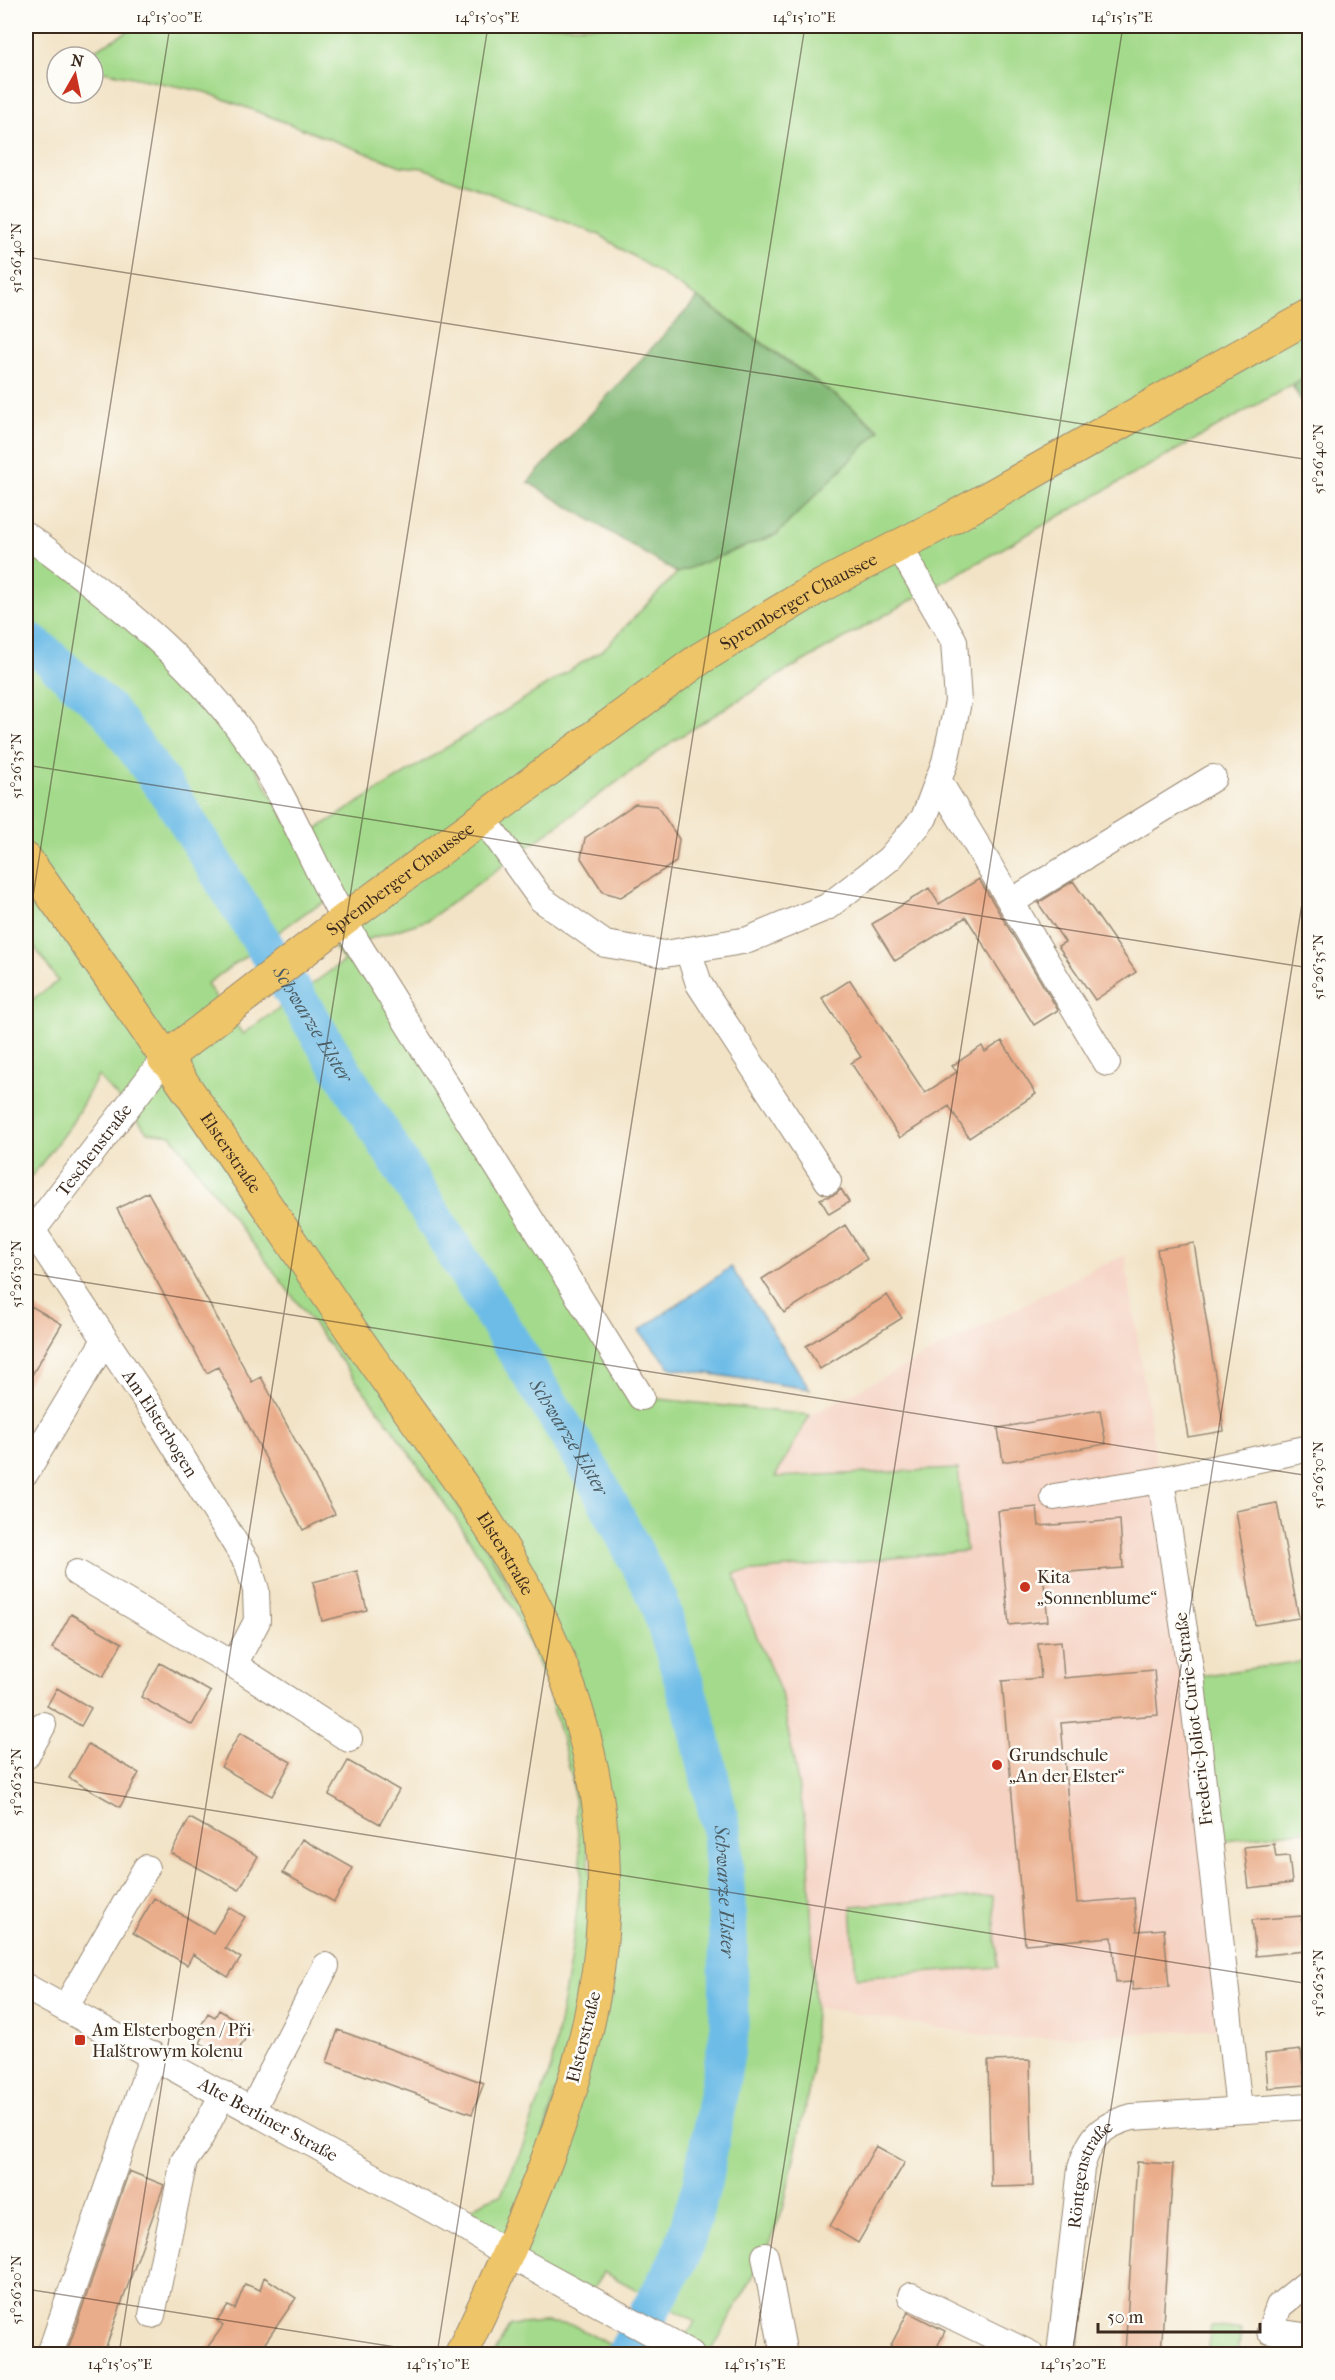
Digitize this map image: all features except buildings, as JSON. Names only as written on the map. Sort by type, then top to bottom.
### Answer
[{"type":"main road","name":"Spremberger Chaussee","points":[[164,1059],[344,920],[701,658],[820,586],[899,546],[1310,316]]},
{"type":"main road","name":"Elsterstraße","points":[[26,859],[118,989],[164,1059],[237,1160],[504,1552],[544,1625],[588,1743],[597,1786],[605,1865],[601,1959],[586,2043],[557,2133],[509,2254],[461,2355]]},
{"type":"street","points":[[26,535],[92,583],[141,624],[181,664],[227,716],[263,764],[344,920],[641,1398]]},
{"type":"street","points":[[483,818],[541,899],[605,944],[665,954],[748,940],[827,907],[889,859],[924,818],[945,762],[958,702],[954,641],[899,546]]},
{"type":"street","points":[[1011,902],[1213,778]]},
{"type":"street","points":[[938,780],[1107,1063]]},
{"type":"street","points":[[688,950],[699,984],[828,1181]]},
{"type":"street","name":"Teschenstraße","points":[[28,1230],[164,1059]]},
{"type":"street","name":"Am Elsterbogen","points":[[28,1230],[105,1340],[220,1516],[248,1564],[255,1590],[257,1615],[249,1640],[234,1665]]},
{"type":"street","points":[[26,1472],[105,1340]]},
{"type":"street","points":[[1054,1497],[1161,1480],[1310,1448]]},
{"type":"street","name":"Frederic-Joliot-Curie-Straße","points":[[1161,1480],[1191,1675],[1239,2110]]},
{"type":"street","points":[[77,1573],[234,1665],[349,1739]]},
{"type":"street","points":[[26,1756],[43,1725]]},
{"type":"street","points":[[64,2008],[146,1868]]},
{"type":"street","points":[[252,2110],[326,1966]]},
{"type":"street","name":"Alte Berliner Straße","points":[[26,1987],[462,2225],[588,2299],[685,2352]]},
{"type":"street","points":[[50,2355],[153,2055]]},
{"type":"street","points":[[152,2315],[184,2161],[200,2140],[223,2094]]},
{"type":"street","name":"Röntgenstraße","points":[[1060,2355],[1081,2168],[1088,2146],[1101,2131],[1116,2122],[1132,2117],[1310,2106]]},
{"type":"street","points":[[765,2256],[783,2350],[781,2355]]},
{"type":"street","points":[[1310,2281],[1279,2306],[1270,2331],[1310,2337]]},
{"type":"street","points":[[911,2296],[1030,2355]]},
{"type":"shaded area","name":"Grundschule „An der Elster“","points":[[1125,1255],[1159,1480],[1230,2029],[1005,2039],[816,2007],[808,1837],[781,1693],[749,1618],[734,1573],[966,1551],[958,1469],[775,1477],[810,1415],[1091,1270]]},
{"type":"green space","points":[[138,26],[1309,26],[1309,312],[819,583],[345,917],[305,836],[604,649],[677,573],[777,534],[880,430],[852,407],[714,308],[600,235],[423,168],[401,166],[205,92],[105,71],[104,45]]},
{"type":"green space","points":[[698,298],[851,407],[879,431],[777,534],[677,573],[528,482]]},
{"type":"green space","points":[[1309,319],[1309,375],[779,675],[673,741],[428,920],[357,943],[641,1397],[810,1415],[775,1477],[958,1469],[966,1551],[734,1573],[749,1618],[781,1693],[808,1837],[815,2007],[812,2074],[783,2209],[764,2256],[710,2354],[693,2354],[681,2348],[695,2321],[604,2272],[588,2297],[510,2254],[606,1913],[562,1664],[167,1059],[226,1012],[243,1034],[344,961],[326,935],[703,662]]},
{"type":"green space","points":[[1309,375],[1309,413],[1292,386]]},
{"type":"green space","points":[[26,536],[226,716],[331,899],[308,911],[207,984],[225,1011],[164,1057],[26,856]]},
{"type":"green space","points":[[26,863],[162,1059],[125,1105],[98,1076],[72,1123],[33,1175],[26,1176],[26,1004],[58,981],[26,935]]},
{"type":"green space","points":[[164,1063],[421,1431],[572,1701],[599,1959],[509,2254],[462,2223],[478,2204],[501,2195],[522,2148],[551,2068],[570,1962],[582,1871],[572,1778],[547,1685],[514,1610],[459,1524],[391,1427],[171,1135],[147,1132],[126,1106]]},
{"type":"green space","points":[[1309,1660],[1309,1830],[1209,1842],[1193,1677]]},
{"type":"green space","points":[[993,1896],[998,1967],[856,1978],[851,1906]]},
{"type":"green space","points":[[544,2322],[573,2325],[627,2354],[494,2354],[510,2325]]},
{"type":"green space","points":[[1211,2326],[1241,2330],[1238,2354],[1207,2354]]},
{"type":"water","points":[[731,1267],[810,1389],[671,1368],[639,1331]]},
{"type":"waterway","name":"Schwarze Elster","points":[[26,640],[110,712],[175,802],[594,1476],[658,1599],[698,1727],[722,1831],[728,1937],[729,2033],[702,2184],[681,2255],[626,2354]]},
{"type":"place","name":"Kita „Sonnenblume“","points":[[1025,1587]]},
{"type":"place","name":"Grundschule „An der Elster“","points":[[997,1765]]},
{"type":"place","name":"Am Elsterbogen / Při Halštrowym kolenu","points":[[80,2040]]}]
